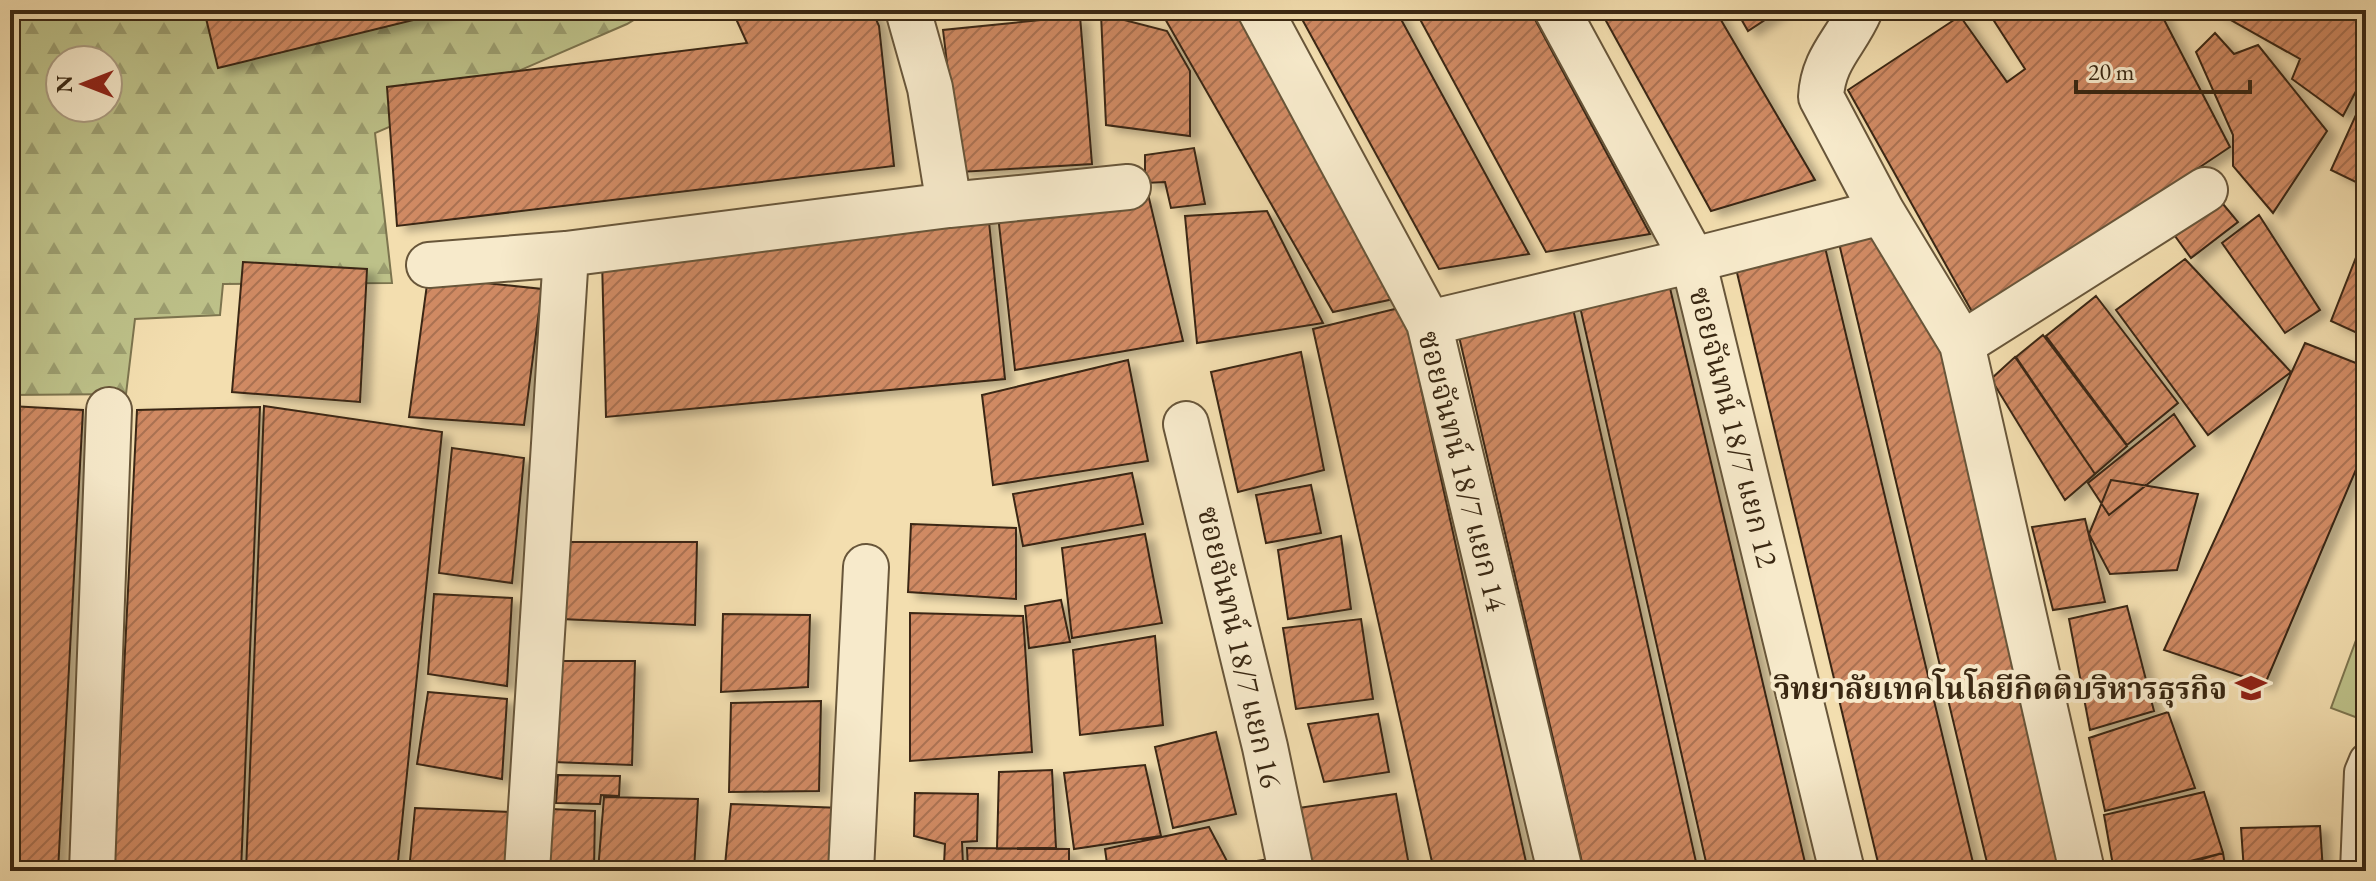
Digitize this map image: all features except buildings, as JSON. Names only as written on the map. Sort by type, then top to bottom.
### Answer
[{"type":"street","points":[[908,10],[930,88],[949,205]]},
{"type":"street","name":"ซอยจันทน์ 18/7 แยก 14","points":[[1260,10],[1429,323],[1560,871]]},
{"type":"street","name":"ซอยจันทน์ 18/7 แยก 12","points":[[1557,10],[1693,260],[1842,871]]},
{"type":"street","points":[[1860,10],[1828,64],[1822,79],[1821,97],[1882,212],[1962,344],[2082,871]]},
{"type":"street","points":[[429,265],[566,254],[949,205],[1128,187]]},
{"type":"street","points":[[1962,344],[2205,190]]},
{"type":"street","points":[[1429,323],[1882,212]]},
{"type":"street","points":[[527,871],[566,254]]},
{"type":"street","points":[[92,871],[109,410]]},
{"type":"street","name":"ซอยจันทน์ 18/7 แยก 16","points":[[1186,424],[1261,732],[1291,871]]},
{"type":"street","points":[[851,871],[866,567]]},
{"type":"lane","points":[[2357,871],[2361,772],[2366,760]]},
{"type":"green space","points":[[10,10],[650,10],[627,24],[375,133],[392,283],[223,284],[220,315],[135,319],[126,394],[10,395]]},
{"type":"green space","points":[[2366,613],[2366,721],[2331,708]]},
{"type":"place","name":"วิทยาลัยเทคโนโลยีกิตติบริหารธุรกิจ","points":[[2251,688]]}]
